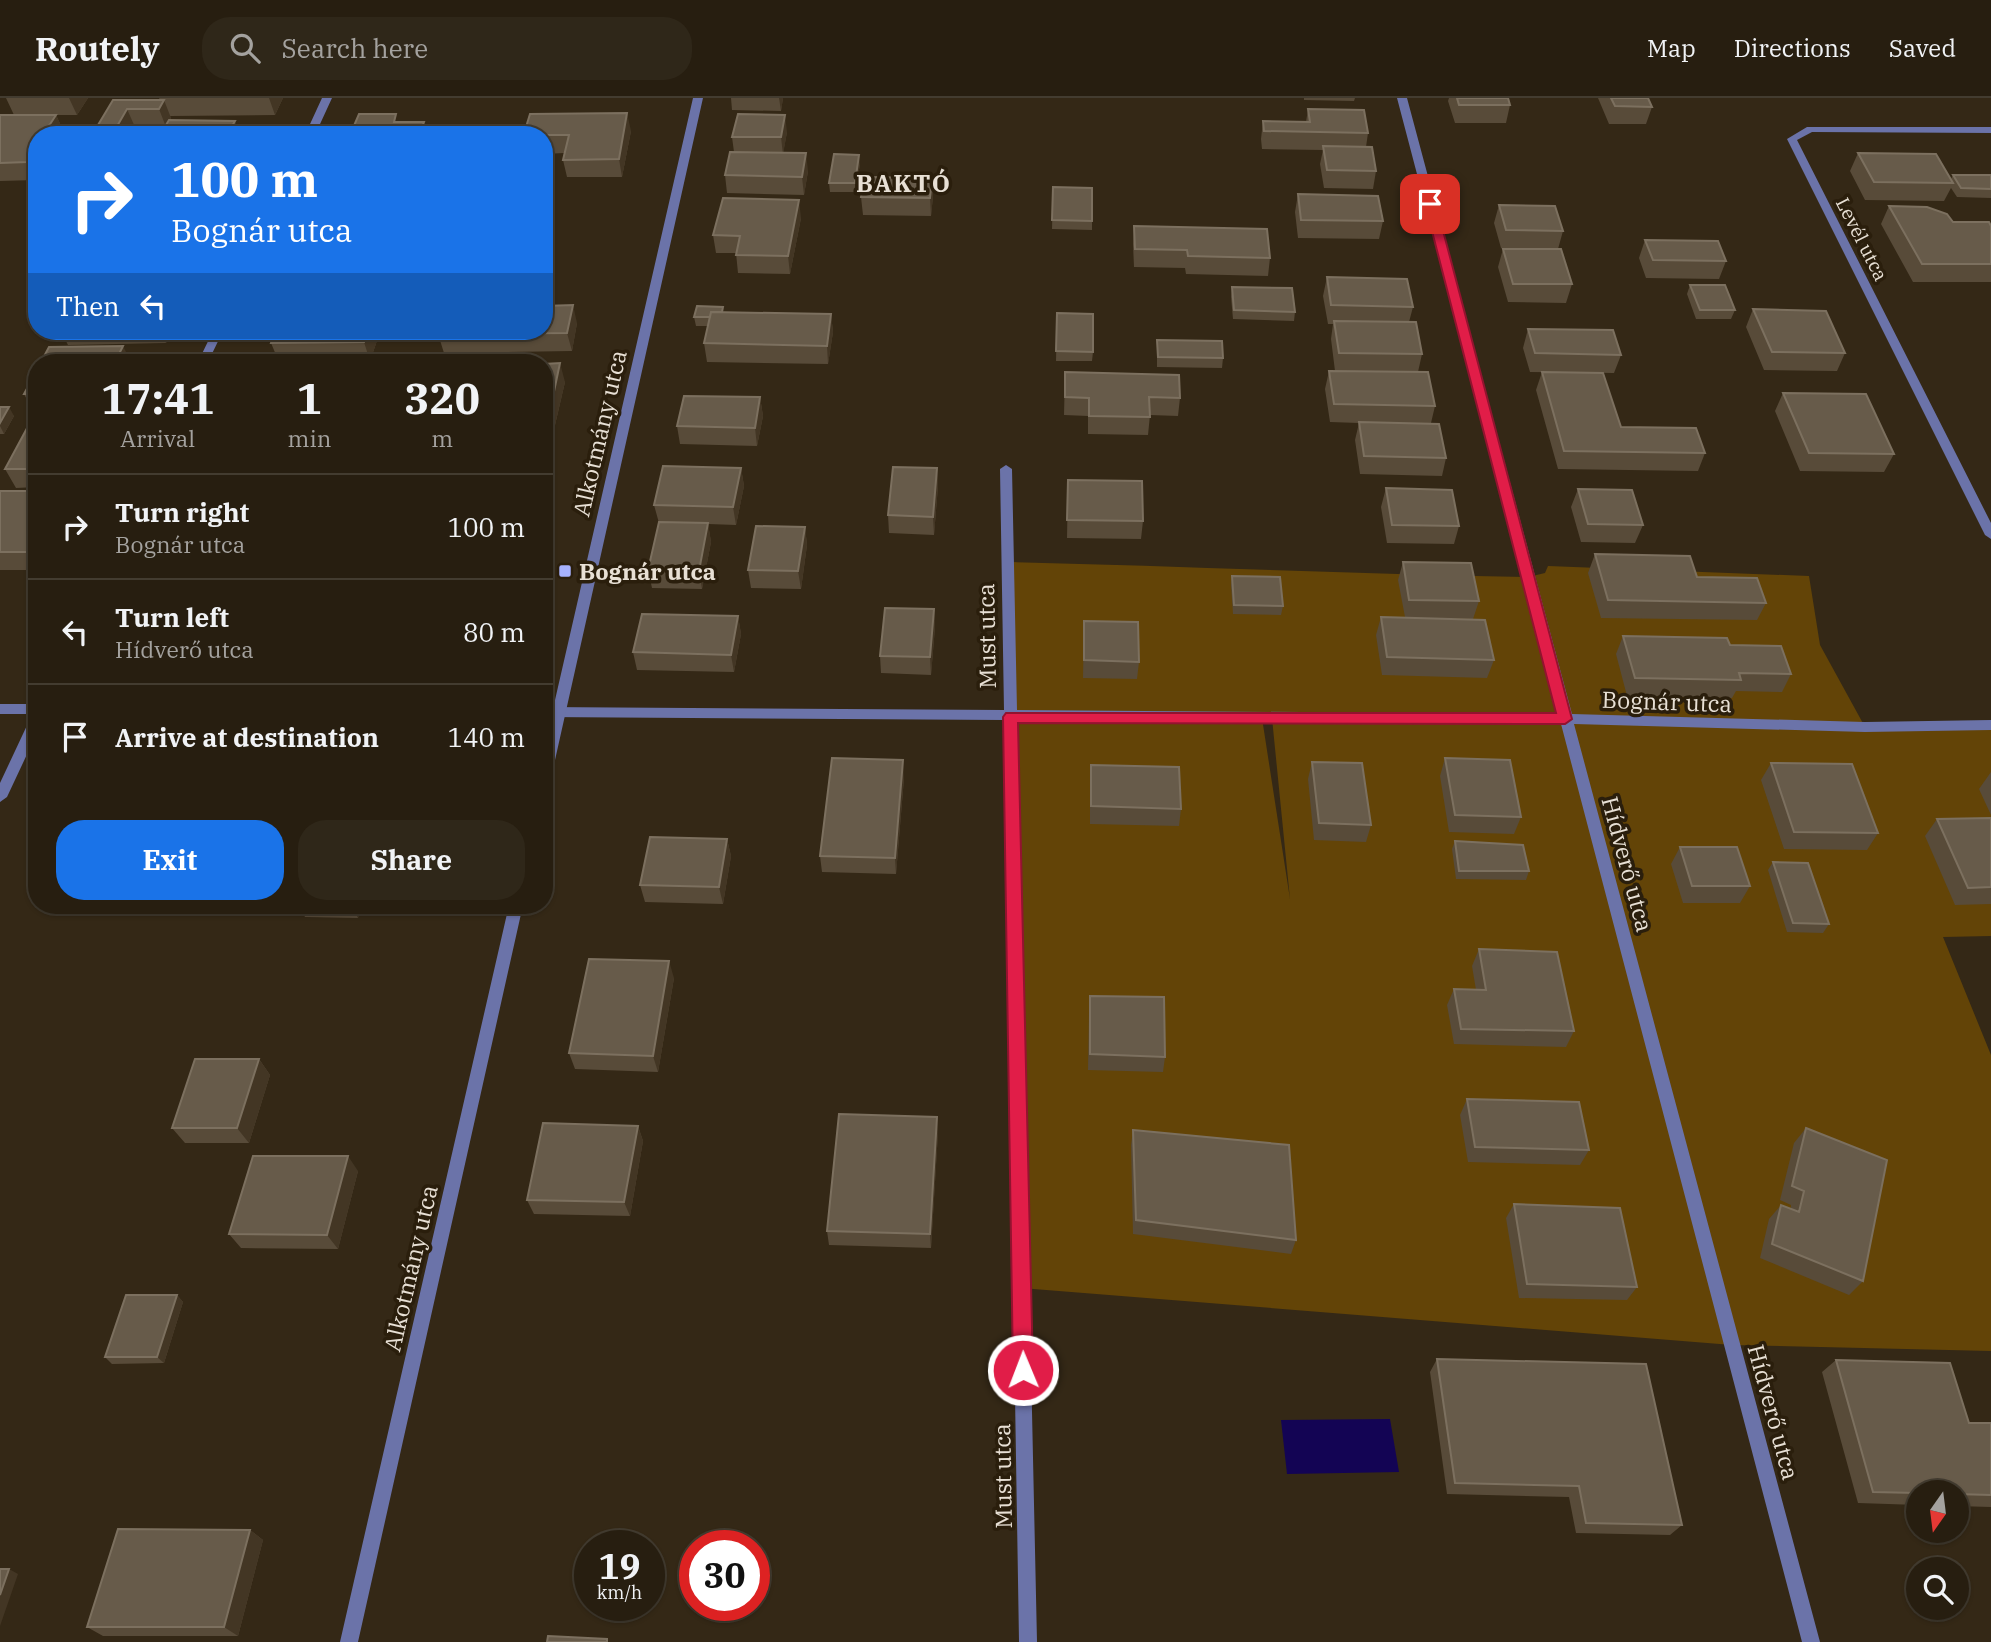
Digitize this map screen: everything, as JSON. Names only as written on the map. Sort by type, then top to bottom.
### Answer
[{"type":"street","points":[[314,126],[327,98]]},
{"type":"street","name":"Alkotmány utca","points":[[553,739],[698,98]]},
{"type":"street","name":"Hídverő utca","points":[[1402,98],[1811,1642]]},
{"type":"street","name":"Levél utca","points":[[1991,130],[1810,129],[1792,139],[1991,535]]},
{"type":"street","name":"Must utca","points":[[1006,469],[1028,1642]]},
{"type":"street","points":[[0,709],[28,709]]},
{"type":"street","name":"Bognár utca","points":[[553,713],[1565,719],[1865,727],[1991,725]]},
{"type":"street","points":[[0,797],[28,738]]},
{"type":"street","name":"Alkotmány utca","points":[[349,1642],[514,914]]},
{"type":"shaded area","points":[[1008,562],[1528,577],[1545,573],[1548,566],[1809,576],[1820,645],[1865,727],[1991,726],[1991,936],[1943,937],[1991,1055],[1991,1351],[1732,1345],[1021,1288]],"holes":[[[1262,718],[1272,718],[1290,899]]]},
{"type":"shaded area","points":[[1390,1419],[1399,1472],[1287,1474],[1281,1420]]},
{"type":"building","points":[[1457,98],[1508,98],[1510,105],[1459,105]]},
{"type":"building","points":[[1611,98],[1648,98],[1652,107],[1615,106]]},
{"type":"building","points":[[113,100],[164,100],[159,109],[127,109],[117,126],[97,126]]},
{"type":"building","points":[[1308,109],[1364,110],[1368,133],[1264,131],[1263,121],[1310,122]]},
{"type":"building","points":[[627,113],[619,159],[563,160],[569,135],[553,135],[553,126],[526,126],[530,114]]},
{"type":"building","points":[[359,114],[396,114],[394,122],[424,122],[422,126],[354,126]]},
{"type":"building","points":[[738,114],[785,115],[781,137],[732,137]]},
{"type":"building","points":[[0,115],[56,115],[49,126],[28,126],[27,162],[0,163]]},
{"type":"building","points":[[169,120],[235,121],[232,126],[165,126]]},
{"type":"building","points":[[1323,146],[1372,147],[1376,171],[1327,170]]},
{"type":"building","points":[[730,152],[806,153],[802,177],[725,175]]},
{"type":"building","points":[[1858,153],[1936,154],[1953,183],[1874,182]]},
{"type":"building","points":[[834,154],[859,155],[855,183],[829,183]]},
{"type":"building","points":[[1953,175],[1991,175],[1991,189],[1961,188]]},
{"type":"building","points":[[864,177],[932,178],[930,198],[861,197]]},
{"type":"building","points":[[1053,187],[1092,188],[1092,221],[1052,220]]},
{"type":"building","points":[[1298,194],[1378,196],[1383,221],[1301,220]]},
{"type":"building","points":[[723,198],[799,200],[788,256],[736,255],[740,236],[713,235]]},
{"type":"building","points":[[1499,205],[1555,206],[1563,231],[1506,230]]},
{"type":"building","points":[[1889,206],[1927,207],[1947,214],[1953,222],[1989,222],[1991,264],[1922,264]]},
{"type":"building","points":[[1134,226],[1267,229],[1270,258],[1188,256],[1187,250],[1135,249]]},
{"type":"building","points":[[1645,240],[1718,241],[1726,261],[1653,260]]},
{"type":"building","points":[[1503,249],[1561,249],[1572,284],[1513,284]]},
{"type":"building","points":[[1327,277],[1407,279],[1413,307],[1331,305]]},
{"type":"building","points":[[1690,285],[1725,285],[1735,310],[1700,310]]},
{"type":"building","points":[[1232,287],[1292,288],[1295,312],[1234,310]]},
{"type":"building","points":[[573,305],[567,333],[553,333],[553,306]]},
{"type":"building","points":[[697,306],[723,307],[722,312],[711,312],[710,317],[694,317]]},
{"type":"building","points":[[1753,309],[1826,311],[1845,353],[1772,352]]},
{"type":"building","points":[[711,312],[831,314],[827,346],[704,343]]},
{"type":"building","points":[[1057,313],[1093,314],[1093,352],[1056,351]]},
{"type":"building","points":[[1334,321],[1416,322],[1422,354],[1339,353]]},
{"type":"building","points":[[1528,329],[1613,330],[1621,355],[1535,353]]},
{"type":"building","points":[[272,340],[365,340],[364,342],[271,343]]},
{"type":"building","points":[[1157,340],[1222,341],[1223,358],[1158,357]]},
{"type":"building","points":[[123,346],[119,354],[45,354],[49,347]]},
{"type":"building","points":[[553,363],[560,363],[553,396]]},
{"type":"building","points":[[1329,371],[1428,372],[1435,406],[1334,404]]},
{"type":"building","points":[[1065,372],[1179,375],[1180,398],[1149,397],[1150,417],[1089,416],[1089,398],[1065,397]]},
{"type":"building","points":[[1542,372],[1603,373],[1621,427],[1696,428],[1705,453],[1564,451]]},
{"type":"building","points":[[1783,393],[1866,394],[1894,454],[1809,453]]},
{"type":"building","points":[[684,396],[760,397],[755,428],[677,426]]},
{"type":"building","points":[[0,407],[9,407],[0,423]]},
{"type":"building","points":[[1359,422],[1439,424],[1446,458],[1364,456]]},
{"type":"building","points":[[28,426],[28,469],[5,469]]},
{"type":"building","points":[[663,466],[741,468],[733,507],[654,505]]},
{"type":"building","points":[[893,467],[937,468],[933,517],[888,515]]},
{"type":"building","points":[[1068,480],[1142,481],[1143,521],[1067,520]]},
{"type":"building","points":[[1386,488],[1452,490],[1459,526],[1392,525]]},
{"type":"building","points":[[1578,489],[1632,490],[1643,525],[1588,524]]},
{"type":"building","points":[[0,491],[28,491],[28,552],[0,552]]},
{"type":"building","points":[[659,522],[708,523],[699,571],[648,570]]},
{"type":"building","points":[[756,526],[805,527],[798,571],[748,570]]},
{"type":"building","points":[[1595,554],[1690,556],[1697,577],[1757,578],[1766,603],[1608,600]]},
{"type":"building","points":[[1403,562],[1471,563],[1479,601],[1409,600]]},
{"type":"building","points":[[1232,576],[1280,577],[1283,606],[1234,605]]},
{"type":"building","points":[[885,608],[934,609],[930,657],[880,656]]},
{"type":"building","points":[[642,614],[738,616],[731,655],[633,652]]},
{"type":"building","points":[[1381,617],[1485,620],[1494,660],[1387,657]]},
{"type":"building","points":[[1084,621],[1138,622],[1139,662],[1084,660]]},
{"type":"building","points":[[1623,636],[1727,638],[1730,645],[1781,646],[1791,674],[1739,673],[1741,680],[1635,678]]},
{"type":"building","points":[[832,758],[903,760],[895,858],[820,856]]},
{"type":"building","points":[[1445,758],[1510,760],[1521,817],[1455,815]]},
{"type":"building","points":[[1312,762],[1362,763],[1371,825],[1319,823]]},
{"type":"building","points":[[1771,763],[1852,764],[1878,833],[1794,832]]},
{"type":"building","points":[[1091,765],[1179,767],[1181,809],[1091,806]]},
{"type":"building","points":[[1991,818],[1991,887],[1968,888],[1937,819]]},
{"type":"building","points":[[650,837],[727,839],[719,887],[640,885]]},
{"type":"building","points":[[1455,841],[1523,845],[1529,871],[1459,871]]},
{"type":"building","points":[[1680,847],[1737,847],[1750,886],[1692,886]]},
{"type":"building","points":[[1773,862],[1808,863],[1829,924],[1793,923]]},
{"type":"building","points":[[1479,949],[1557,952],[1574,1031],[1461,1029],[1454,989],[1486,990]]},
{"type":"building","points":[[589,959],[669,961],[653,1056],[569,1053]]},
{"type":"building","points":[[1090,996],[1164,997],[1165,1057],[1090,1054]]},
{"type":"building","points":[[195,1059],[259,1059],[237,1128],[172,1128]]},
{"type":"building","points":[[1467,1099],[1579,1102],[1589,1150],[1475,1147]]},
{"type":"building","points":[[839,1114],[937,1117],[930,1234],[827,1231]]},
{"type":"building","points":[[543,1123],[638,1126],[624,1202],[527,1200]]},
{"type":"building","points":[[1806,1128],[1887,1160],[1863,1281],[1772,1244],[1781,1205],[1799,1212],[1804,1191],[1792,1186]]},
{"type":"building","points":[[1133,1130],[1289,1145],[1296,1240],[1136,1220]]},
{"type":"building","points":[[253,1156],[348,1156],[327,1235],[229,1234]]},
{"type":"building","points":[[1514,1204],[1620,1208],[1637,1287],[1527,1284]]},
{"type":"building","points":[[126,1295],[177,1295],[157,1357],[105,1357]]},
{"type":"building","points":[[1437,1359],[1646,1364],[1682,1525],[1586,1523],[1579,1486],[1455,1483]]},
{"type":"building","points":[[1836,1360],[1950,1363],[1969,1423],[1991,1423],[1991,1495],[1969,1494],[1969,1480],[1906,1480],[1906,1492],[1873,1492]]},
{"type":"building","points":[[118,1529],[250,1530],[224,1627],[87,1627]]},
{"type":"building","points":[[0,1569],[9,1569],[0,1595]]},
{"type":"building","points":[[548,1636],[607,1639],[607,1642],[547,1642]]},
{"type":"place","name":"Bognár utca","points":[[565,571]]},
{"type":"district","name":"BAKTÓ","points":[[904,183]]},
{"type":"route","points":[[1023,1370],[1011,717],[1565,719],[1430,204]]}]
